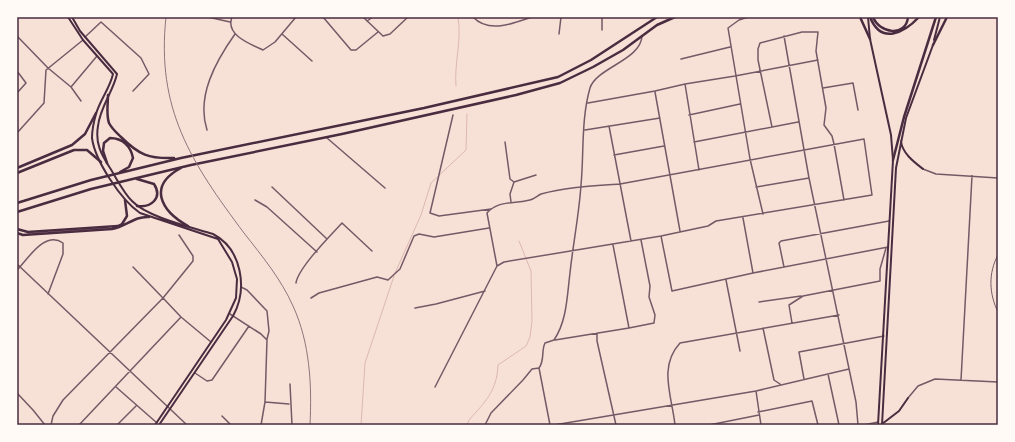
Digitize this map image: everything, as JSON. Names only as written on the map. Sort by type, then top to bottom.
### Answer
[{"type":"highway","points":[[17,203],[117,173],[180,158],[269,139],[356,123],[503,91],[558,77],[591,60],[657,17]]},
{"type":"highway","points":[[17,212],[84,191],[134,178],[516,96],[560,83],[593,67],[657,25],[675,17]]},
{"type":"highway","points":[[860,17],[870,39]]},
{"type":"highway","points":[[870,17],[880,27],[898,31],[904,26],[908,17]]},
{"type":"highway","points":[[870,17],[878,29],[885,33],[893,34],[905,29],[919,17]]},
{"type":"highway","points":[[893,160],[904,117],[936,17]]},
{"type":"highway","points":[[933,45],[947,17]]},
{"type":"highway","points":[[108,95],[108,114],[110,124],[133,148],[142,155],[152,158],[180,158]]},
{"type":"highway","points":[[17,168],[72,146],[85,134],[96,113]]},
{"type":"highway","points":[[107,164],[103,151],[106,140],[116,138],[132,151],[132,163],[117,173]]},
{"type":"highway","points":[[17,173],[74,150],[87,150],[101,162]]},
{"type":"highway","points":[[186,166],[169,176],[160,195],[165,207],[171,215],[188,226]]},
{"type":"highway","points":[[134,178],[149,181],[157,189],[156,200],[153,203],[145,207],[137,206]]},
{"type":"highway","points":[[17,229],[28,232],[118,226],[122,224],[127,216],[125,200]]},
{"type":"highway","points":[[17,215],[21,210]]},
{"type":"highway","points":[[17,233],[23,235],[112,229],[120,227],[138,217],[149,217]]},
{"type":"main road","points":[[68,17],[83,40],[113,74],[96,113],[92,137],[94,148],[118,191],[136,210],[149,217],[208,235],[218,240],[232,262],[237,279],[236,298],[230,314],[156,424]]},
{"type":"main road","points":[[72,17],[85,37],[117,74],[116,81],[108,95],[98,125],[97,139],[100,152],[123,189],[137,206],[146,212],[213,234],[225,241],[239,268],[241,287],[238,304],[233,316],[159,425]]},
{"type":"main road","points":[[870,17],[870,39],[886,106],[893,160],[878,424]]},
{"type":"main road","points":[[882,425],[896,168],[901,137],[918,81],[933,45],[940,17]]},
{"type":"main road","points":[[901,137],[904,150],[923,169]]},
{"type":"main road","points":[[882,425],[899,411],[908,398]]},
{"type":"street","points":[[208,17],[230,22]]},
{"type":"street","points":[[232,17],[230,22],[235,34],[246,42],[263,50],[268,49],[296,17]]},
{"type":"street","points":[[323,17],[351,50],[356,50],[378,32]]},
{"type":"street","points":[[363,17],[383,36],[390,34],[408,17]]},
{"type":"street","points":[[367,21],[373,17]]},
{"type":"street","points":[[473,17],[480,22],[491,26],[502,26],[532,17]]},
{"type":"street","points":[[559,34],[561,17]]},
{"type":"street","points":[[569,17],[597,17]]},
{"type":"street","points":[[602,17],[602,30]]},
{"type":"street","points":[[748,17],[739,20],[728,28],[750,160],[763,214]]},
{"type":"street","points":[[85,37],[99,23],[103,23],[140,58],[149,74],[133,91]]},
{"type":"street","points":[[772,127],[760,71],[758,49],[760,43],[802,32],[818,32],[816,50],[826,108],[824,125],[832,136],[844,200]]},
{"type":"street","points":[[207,130],[204,116],[206,92],[221,53],[235,34]]},
{"type":"street","points":[[281,34],[312,60]]},
{"type":"street","points":[[17,36],[48,68],[71,87],[81,101]]},
{"type":"street","points":[[554,340],[560,331],[566,308],[581,186],[584,130],[590,89],[594,80],[627,57],[641,42],[642,36]]},
{"type":"street","points":[[784,36],[809,178],[845,342],[856,402],[858,425]]},
{"type":"street","points":[[17,133],[44,103],[45,72],[83,40]]},
{"type":"street","points":[[681,59],[730,47]]},
{"type":"street","points":[[71,87],[96,56]]},
{"type":"street","points":[[588,103],[818,60]]},
{"type":"street","points":[[17,71],[26,83],[17,93]]},
{"type":"street","points":[[823,88],[853,83],[858,110]]},
{"type":"street","points":[[685,84],[699,170]]},
{"type":"street","points":[[655,91],[680,231]]},
{"type":"street","points":[[689,115],[740,104]]},
{"type":"street","points":[[453,115],[430,212],[439,216],[491,208],[500,204],[511,202],[531,200],[539,195],[581,186],[620,184],[864,139],[872,195],[743,218],[716,221],[708,226],[661,236],[572,252],[504,262],[496,266]]},
{"type":"street","points":[[584,130],[660,118]]},
{"type":"street","points":[[694,142],[799,122]]},
{"type":"street","points":[[609,126],[631,242]]},
{"type":"street","points":[[325,137],[385,188]]},
{"type":"street","points":[[505,142],[510,179],[514,182]]},
{"type":"street","points":[[614,155],[664,146]]},
{"type":"street","points":[[923,169],[936,174],[998,178]]},
{"type":"street","points":[[514,182],[536,175]]},
{"type":"street","points":[[961,380],[972,176]]},
{"type":"street","points":[[756,187],[809,178]]},
{"type":"street","points":[[511,202],[510,194],[514,182]]},
{"type":"street","points":[[272,187],[327,239]]},
{"type":"street","points":[[255,200],[267,207],[317,252]]},
{"type":"street","points":[[435,387],[485,291],[496,266],[487,213],[491,208]]},
{"type":"street","points":[[743,218],[754,273]]},
{"type":"street","points":[[784,268],[779,242],[889,221]]},
{"type":"street","points":[[296,283],[296,278],[303,268],[342,223],[372,251]]},
{"type":"street","points":[[311,298],[319,293],[377,277],[388,280],[400,269],[414,236],[419,234],[434,237],[489,228]]},
{"type":"street","points":[[51,425],[63,400],[162,297],[194,259],[178,235]]},
{"type":"street","points":[[661,236],[672,291],[754,273],[887,248],[880,269],[880,281],[833,288],[803,296],[758,302]]},
{"type":"street","points":[[17,270],[44,241],[51,239],[63,243],[63,254],[48,294]]},
{"type":"street","points":[[550,425],[540,368],[543,363],[543,348],[546,343],[554,340],[654,323],[655,315],[649,297],[650,286],[640,240]]},
{"type":"street","points":[[613,245],[629,328]]},
{"type":"street","points":[[998,255],[991,279],[993,300],[998,312]]},
{"type":"street","points":[[17,264],[110,350],[187,425]]},
{"type":"street","points":[[133,267],[181,317],[211,342]]},
{"type":"street","points":[[726,280],[740,351]]},
{"type":"street","points":[[241,287],[247,290],[267,311],[268,331],[265,402],[261,425]]},
{"type":"street","points":[[415,308],[485,291]]},
{"type":"street","points":[[792,324],[789,305],[803,296]]},
{"type":"street","points":[[230,314],[267,340]]},
{"type":"street","points":[[675,425],[668,375],[668,364],[672,352],[680,343],[839,315]]},
{"type":"street","points":[[79,425],[181,317]]},
{"type":"street","points":[[195,373],[207,381],[212,380],[249,326]]},
{"type":"street","points":[[763,328],[774,380],[780,384]]},
{"type":"street","points":[[597,333],[597,341],[616,425]]},
{"type":"street","points":[[804,379],[799,352],[845,342],[884,336]]},
{"type":"street","points":[[485,425],[491,413],[532,369],[540,368]]},
{"type":"street","points":[[554,425],[756,391],[780,384],[849,369]]},
{"type":"street","points":[[828,374],[839,425]]},
{"type":"street","points":[[908,398],[918,386],[925,381],[935,379],[998,382]]},
{"type":"street","points":[[290,384],[292,425]]},
{"type":"street","points":[[115,386],[156,424]]},
{"type":"street","points":[[756,391],[761,425]]},
{"type":"street","points":[[17,393],[45,425]]},
{"type":"street","points":[[758,412],[812,401],[818,425]]},
{"type":"street","points":[[265,402],[290,404]]},
{"type":"street","points":[[117,425],[136,406]]},
{"type":"street","points":[[222,416],[231,425]]},
{"type":"street","points":[[709,425],[759,416]]},
{"type":"street","points":[[864,425],[878,424]]},
{"type":"waterway","points":[[456,86],[459,35],[458,17]]},
{"type":"waterway","points":[[395,273],[421,215],[431,183],[466,150],[467,114]]},
{"type":"waterway","points":[[467,425],[469,420],[485,402],[493,389],[498,365],[526,346],[530,337],[532,321],[531,271],[519,241]]},
{"type":"waterway","points":[[361,425],[365,363],[394,276]]},
{"type":"railway","points":[[166,17],[164,50],[167,80],[172,107],[181,133],[193,158],[208,182],[277,277],[299,320],[309,364],[311,395],[310,425]]}]
